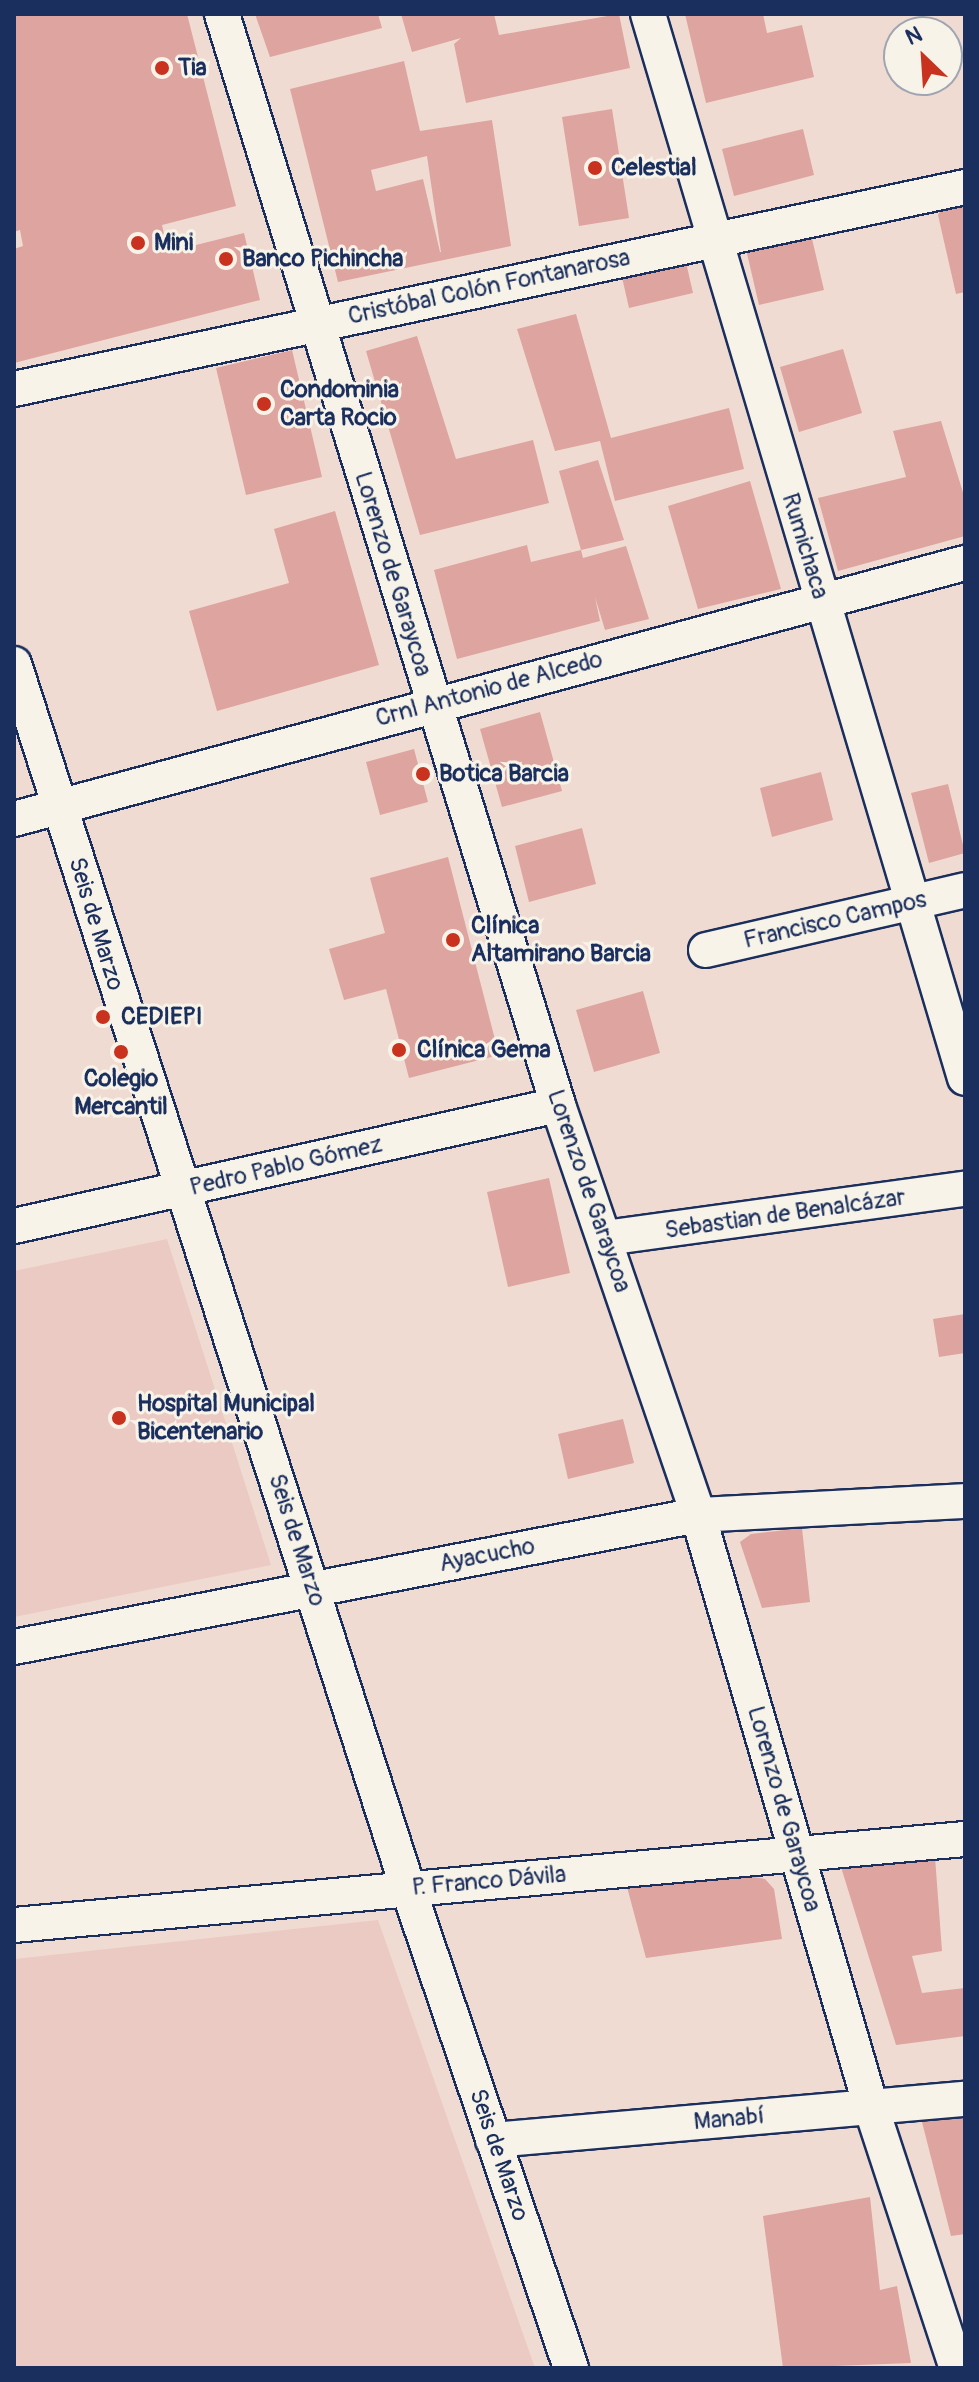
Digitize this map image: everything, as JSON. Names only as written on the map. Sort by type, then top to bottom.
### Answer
[{"type":"street","name":"Lorenzo de Garaycoa","points":[[222,14],[558,1105],[698,1515],[871,2107],[957,2368]]},
{"type":"street","name":"Rumichaca","points":[[648,14],[711,241],[965,1078]]},
{"type":"street","name":"Cristóbal Colón Fontanarosa","points":[[14,389],[965,187]]},
{"type":"street","name":"Crnl Antonio de Alcedo","points":[[14,819],[821,598],[965,563]]},
{"type":"street","name":"Seis de Marzo","points":[[14,664],[179,1190],[313,1587],[408,1888],[571,2368]]},
{"type":"street","name":"Francisco Campos","points":[[706,950],[965,890]]},
{"type":"street","name":"Pedro Pablo Gómez","points":[[14,1226],[558,1105]]},
{"type":"street","name":"Sebastian de Benalcázar","points":[[605,1238],[965,1189]]},
{"type":"street","name":"Ayacucho","points":[[14,1647],[698,1515],[965,1501]]},
{"type":"street","name":"P. Franco Dávila","points":[[14,1925],[965,1839]]},
{"type":"street","name":"Manabí","points":[[493,2140],[965,2099]]},
{"type":"shaded area","name":"Hospital Municipal Bicentenario","points":[[167,1239],[271,1565],[14,1617],[14,1271]]},
{"type":"shaded area","points":[[378,1920],[535,2368],[14,2368],[14,1959]]},
{"type":"building","points":[[14,14],[187,14],[236,206],[162,225],[168,252],[244,233],[260,300],[14,363],[14,249],[23,246],[20,230],[14,232]]},
{"type":"building","points":[[255,14],[378,14],[382,28],[270,57]]},
{"type":"building","points":[[401,14],[494,14],[499,35],[619,14],[630,68],[466,103],[454,44],[461,38],[412,52]]},
{"type":"building","points":[[685,14],[763,14],[767,33],[802,25],[814,77],[706,103]]},
{"type":"building","points":[[404,61],[420,131],[492,120],[511,246],[338,282],[290,89]],"holes":[[[427,156],[441,252],[423,179],[376,191],[371,170]]]},
{"type":"building","name":"Celestial","points":[[612,109],[629,218],[579,226],[562,117]]},
{"type":"building","points":[[803,129],[814,175],[734,196],[722,149]]},
{"type":"building","points":[[957,202],[965,209],[965,292],[956,294],[938,215],[943,206]]},
{"type":"building","points":[[810,230],[824,290],[759,305],[745,245]]},
{"type":"building","points":[[685,258],[693,293],[629,308],[621,273]]},
{"type":"building","points":[[576,314],[611,438],[729,408],[744,469],[615,501],[600,441],[555,451],[517,329]]},
{"type":"building","points":[[417,336],[456,459],[533,440],[549,503],[420,535],[366,351]]},
{"type":"building","points":[[843,349],[862,413],[799,432],[780,367]]},
{"type":"building","name":"Condominia Carta Rocio","points":[[292,350],[322,477],[246,495],[216,368]]},
{"type":"building","points":[[941,421],[965,499],[965,536],[838,571],[818,498],[906,477],[893,431]]},
{"type":"building","points":[[598,460],[624,540],[581,550],[559,471]]},
{"type":"building","points":[[750,481],[781,589],[698,609],[668,506]]},
{"type":"building","points":[[335,511],[379,665],[217,711],[189,611],[289,583],[274,529]]},
{"type":"building","points":[[527,545],[531,562],[581,550],[583,558],[626,546],[649,619],[605,630],[595,597],[600,621],[457,659],[434,570]]},
{"type":"building","points":[[540,712],[562,791],[502,807],[480,729]]},
{"type":"building","points":[[414,749],[428,802],[380,815],[366,762]]},
{"type":"building","points":[[821,772],[833,820],[772,837],[760,788]]},
{"type":"building","points":[[948,784],[965,853],[929,863],[911,793]]},
{"type":"building","points":[[582,828],[596,884],[529,902],[515,846]]},
{"type":"building","points":[[448,857],[499,1055],[409,1078],[386,989],[344,1000],[329,949],[385,933],[370,878]]},
{"type":"building","points":[[643,991],[660,1053],[594,1072],[576,1010]]},
{"type":"building","points":[[549,1178],[570,1273],[508,1287],[487,1192]]},
{"type":"building","points":[[965,1314],[965,1353],[939,1357],[933,1319]]},
{"type":"building","points":[[623,1419],[634,1463],[568,1479],[558,1434]]},
{"type":"building","points":[[802,1528],[810,1602],[762,1608],[740,1542],[751,1534]]},
{"type":"building","points":[[935,1857],[942,1951],[912,1956],[922,1993],[965,1988],[965,2036],[896,2045],[841,1867]]},
{"type":"building","points":[[742,1875],[765,1879],[774,1889],[782,1939],[646,1958],[627,1887]]},
{"type":"building","points":[[965,2112],[965,2234],[951,2236],[922,2122]]},
{"type":"building","points":[[870,2197],[880,2290],[897,2286],[911,2363],[783,2368],[763,2216]]},
{"type":"place","name":"Tia","points":[[162,68]]},
{"type":"place","name":"Celestial","points":[[595,168]]},
{"type":"place","name":"Mini","points":[[138,243]]},
{"type":"place","name":"Banco Pichincha","points":[[226,259]]},
{"type":"place","name":"Condominia Carta Rocio","points":[[264,404]]},
{"type":"place","name":"Botica Barcia","points":[[423,774]]},
{"type":"place","name":"Clínica Altamirano Barcia","points":[[453,940]]},
{"type":"place","name":"CEDIEPI","points":[[103,1017]]},
{"type":"place","name":"Clínica Gema","points":[[399,1050]]},
{"type":"place","name":"Colegio Mercantil","points":[[121,1052]]},
{"type":"place","name":"Hospital Municipal Bicentenario","points":[[119,1418]]}]
